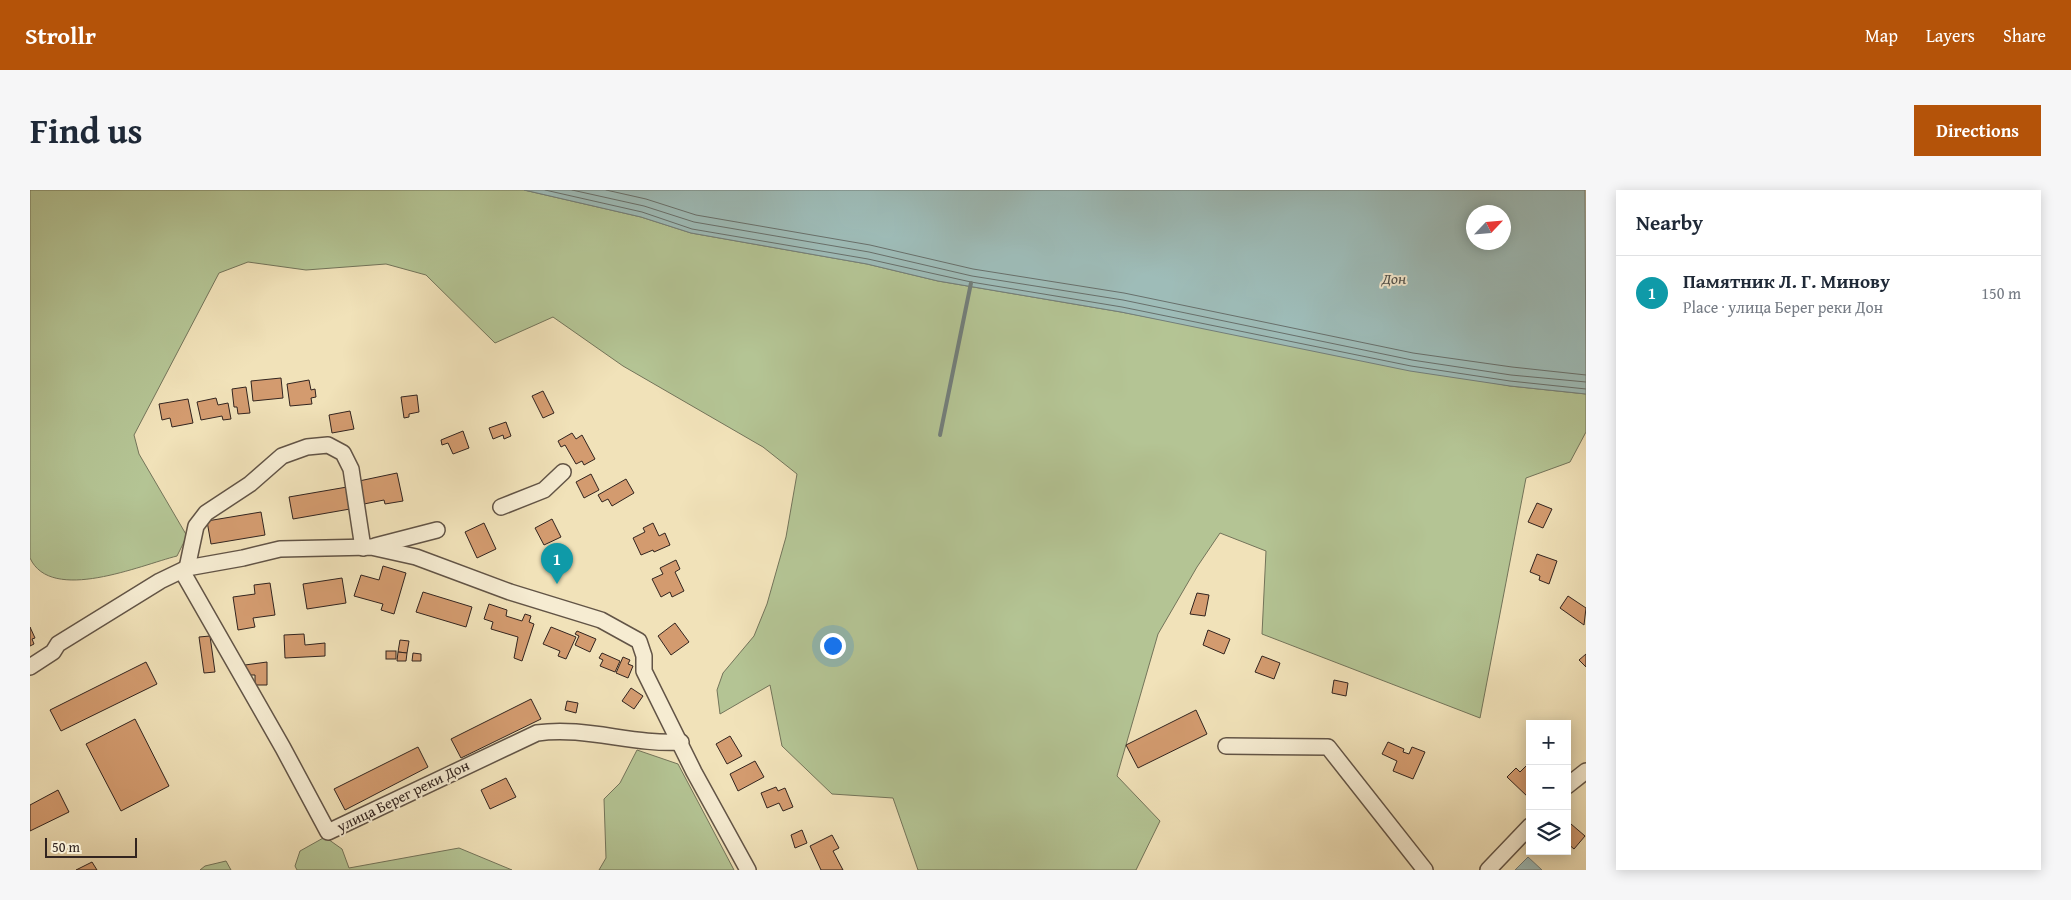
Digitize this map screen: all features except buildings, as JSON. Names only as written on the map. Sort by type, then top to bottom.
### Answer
[{"type":"street","points":[[185,570],[196,526],[206,513],[250,484],[282,456],[307,447],[328,445],[343,453],[351,469],[367,547]]},
{"type":"street","points":[[501,507],[544,490],[563,472]]},
{"type":"street","points":[[30,667],[53,652],[58,644],[160,582],[185,570],[280,549],[367,547],[437,530]]},
{"type":"street","points":[[367,547],[416,557],[510,592],[601,620],[639,641],[644,656],[644,671],[694,772],[748,870]]},
{"type":"street","name":"улица Берег реки Дон","points":[[185,570],[328,832],[537,733],[562,730],[659,743],[680,742]]},
{"type":"street","points":[[1226,746],[1328,747],[1421,869]]},
{"type":"street","points":[[1571,783],[1586,771]]},
{"type":"street","points":[[1488,870],[1526,830]]},
{"type":"green space","points":[[30,190],[524,190],[641,217],[691,233],[867,264],[938,281],[1121,312],[1510,386],[1586,394],[1586,432],[1570,462],[1526,478],[1480,718],[1262,634],[1266,551],[1220,533],[1197,567],[1158,634],[1117,776],[1160,821],[1136,870],[918,870],[893,798],[832,794],[782,746],[770,685],[720,714],[717,690],[723,673],[754,636],[767,604],[786,537],[797,474],[763,447],[623,366],[553,317],[495,343],[426,275],[386,264],[306,270],[248,262],[219,273],[134,435],[139,454],[187,536],[177,556],[98,578],[76,580],[57,578],[41,571],[30,558]]},
{"type":"green space","points":[[637,750],[678,764],[734,870],[599,870],[606,858],[604,799],[620,783]]},
{"type":"green space","points":[[325,837],[342,849],[349,868],[459,848],[512,870],[297,870],[295,866],[300,851]]},
{"type":"green space","points":[[226,861],[231,870],[200,870],[205,866]]},
{"type":"water","name":"Дон","points":[[524,190],[1585,190],[1586,394],[1510,386],[1410,371],[1121,312],[938,281],[867,264],[691,233],[641,217]]},
{"type":"water","points":[[1528,857],[1542,870],[1515,870]]},
{"type":"waterway","points":[[940,435],[971,283]]},
{"type":"place","name":"Памятник Л. Г. Минову","points":[[557,584]]}]
